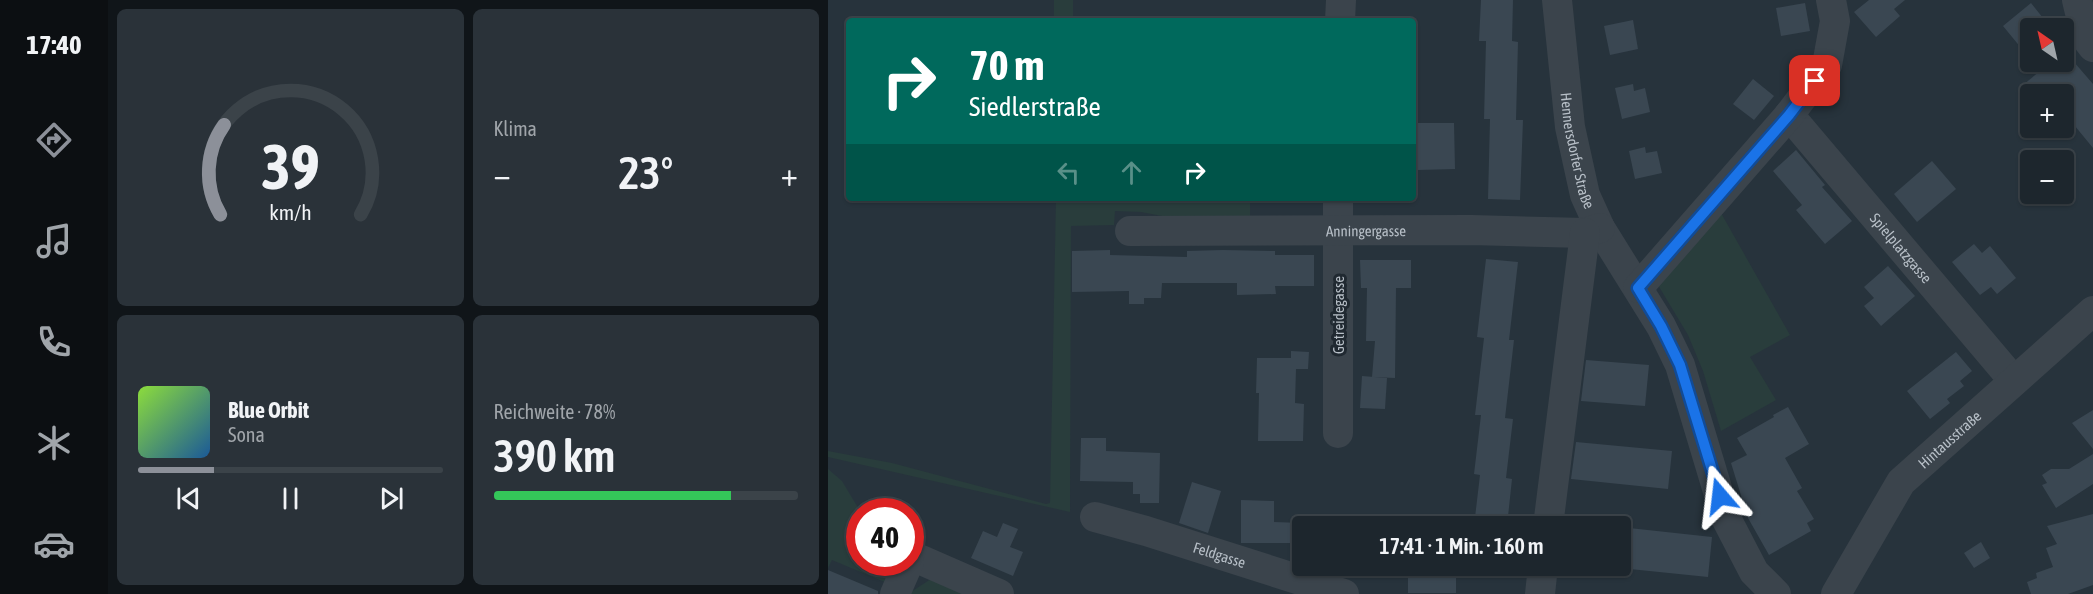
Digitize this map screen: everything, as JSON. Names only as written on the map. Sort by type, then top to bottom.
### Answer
[{"type":"street","points":[[1340,18],[1341,0]]},
{"type":"street","name":"Hennersdorfer Straße","points":[[1557,0],[1570,127],[1592,230],[1638,288],[1661,326],[1680,365],[1726,518],[1754,573],[1776,594]]},
{"type":"street","points":[[1638,288],[1789,115],[1827,65],[1835,21],[1831,0]]},
{"type":"street","points":[[2077,0],[2086,38],[2093,47]]},
{"type":"street","name":"Spielplatzgasse","points":[[1789,115],[2014,381]]},
{"type":"street","name":"Getreidegasse","points":[[1338,201],[1338,433]]},
{"type":"street","points":[[1549,516],[1592,230]]},
{"type":"street","name":"Anningergasse","points":[[1130,231],[1592,230]]},
{"type":"street","name":"Hintausstraße","points":[[1836,594],[1901,482],[2093,311]]},
{"type":"street","name":"Feldgasse","points":[[1095,517],[1344,594]]},
{"type":"street","points":[[924,561],[999,594]]},
{"type":"street","points":[[895,594],[903,576]]},
{"type":"street","points":[[1540,594],[1542,576]]},
{"type":"green space","points":[[1054,0],[1073,0],[1073,18],[1054,18]]},
{"type":"green space","points":[[1056,201],[1250,201],[1250,224],[1204,224],[1141,212],[1115,211],[1114,225],[1071,226],[1070,512],[828,457],[828,451],[892,463],[1046,504],[1050,503]]},
{"type":"green space","points":[[1721,213],[1790,335],[1750,357],[1776,400],[1721,431],[1703,371],[1688,335],[1658,285]]},
{"type":"green space","points":[[828,469],[842,481],[852,498],[846,498],[846,566],[832,560],[828,568]]},
{"type":"green space","points":[[937,575],[972,594],[908,594]]},
{"type":"green space","points":[[870,576],[886,576],[887,583]]},
{"type":"building","points":[[1481,0],[1513,0],[1512,41],[1518,42],[1516,120],[1523,120],[1520,200],[1488,199],[1490,119],[1484,119],[1486,41],[1479,41]]},
{"type":"building","points":[[1869,0],[1905,0],[1894,9],[1900,16],[1876,37],[1854,12]]},
{"type":"building","points":[[1805,3],[1810,31],[1781,36],[1776,8]]},
{"type":"building","points":[[2031,3],[2043,18],[2020,18],[2020,47],[2003,26]]},
{"type":"building","points":[[1633,20],[1638,49],[1610,55],[1604,26]]},
{"type":"building","points":[[2074,62],[2093,84],[2093,148],[2074,125],[2076,114],[2074,112],[2074,84],[2024,84],[2039,72],[2074,72]]},
{"type":"building","points":[[1753,79],[1774,96],[1754,120],[1733,104]]},
{"type":"building","points":[[1633,84],[1634,91],[1645,88],[1650,112],[1622,119],[1615,88]]},
{"type":"building","points":[[1418,123],[1454,123],[1455,169],[1418,170]]},
{"type":"building","points":[[1645,147],[1646,153],[1657,151],[1662,173],[1635,179],[1629,151]]},
{"type":"building","points":[[1796,150],[1825,185],[1822,187],[1852,221],[1825,244],[1796,210],[1802,205],[1773,171]]},
{"type":"building","points":[[1932,161],[1956,189],[1917,222],[1894,194]]},
{"type":"building","points":[[1974,244],[1982,253],[1990,246],[2016,278],[1997,294],[1991,287],[1980,295],[1952,262]]},
{"type":"building","points":[[1110,250],[1110,255],[1187,257],[1187,251],[1223,250],[1275,251],[1275,255],[1314,255],[1314,286],[1275,286],[1276,294],[1237,295],[1237,283],[1162,283],[1161,298],[1144,298],[1144,304],[1129,304],[1129,291],[1072,292],[1072,251]]},
{"type":"building","points":[[1486,259],[1518,262],[1509,340],[1514,340],[1505,418],[1513,419],[1506,478],[1512,479],[1508,516],[1475,516],[1480,475],[1474,474],[1481,415],[1475,415],[1484,338],[1477,337]]},
{"type":"building","points":[[1360,260],[1411,260],[1411,288],[1396,288],[1395,378],[1372,377],[1375,341],[1366,341],[1367,288],[1361,288]]},
{"type":"building","points":[[1888,266],[1915,296],[1881,326],[1864,306],[1874,298],[1864,287]]},
{"type":"building","points":[[1291,351],[1309,352],[1308,369],[1296,369],[1295,403],[1304,404],[1303,441],[1258,441],[1257,358],[1291,358]]},
{"type":"building","points":[[1956,352],[1972,371],[1960,381],[1964,386],[1947,399],[1950,403],[1930,419],[1907,391]]},
{"type":"building","points":[[1586,360],[1649,365],[1645,406],[1581,401]]},
{"type":"building","points":[[1362,376],[1387,378],[1385,409],[1360,408]]},
{"type":"building","points":[[1788,407],[1809,444],[1785,458],[1802,488],[1797,491],[1814,519],[1807,523],[1811,531],[1769,555],[1748,518],[1731,463],[1747,455],[1737,438]]},
{"type":"building","points":[[2093,410],[2093,449],[2072,423]]},
{"type":"building","points":[[1081,438],[1106,438],[1106,451],[1160,453],[1159,503],[1140,503],[1140,494],[1133,494],[1133,482],[1080,481]]},
{"type":"building","points":[[1576,442],[1672,451],[1668,489],[1571,479]]},
{"type":"building","points":[[2093,454],[2093,484],[2056,508],[2042,485],[2047,483],[2042,475],[2051,469],[2069,469]]},
{"type":"building","points":[[1192,482],[1221,491],[1208,533],[1179,523]]},
{"type":"building","points":[[1241,500],[1274,501],[1274,522],[1292,523],[1292,543],[1241,543]]},
{"type":"building","points":[[2093,514],[2093,585],[2068,594],[2031,594],[2027,582],[2037,578],[2036,573],[2053,567],[2046,548],[2057,544],[2047,526]]},
{"type":"building","points":[[1003,523],[1018,529],[1010,547],[1023,552],[1013,576],[971,558],[983,531],[997,537]]},
{"type":"building","points":[[1631,528],[1712,537],[1708,577],[1631,569]]},
{"type":"building","points":[[1981,542],[1990,558],[1974,568],[1964,553]]},
{"type":"building","points":[[828,570],[878,591],[878,594],[828,594]]},
{"type":"building","points":[[1408,576],[1456,576],[1456,593],[1408,593]]},
{"type":"route","points":[[1720,496],[1680,365],[1661,326],[1638,288],[1789,115],[1815,81]]}]
